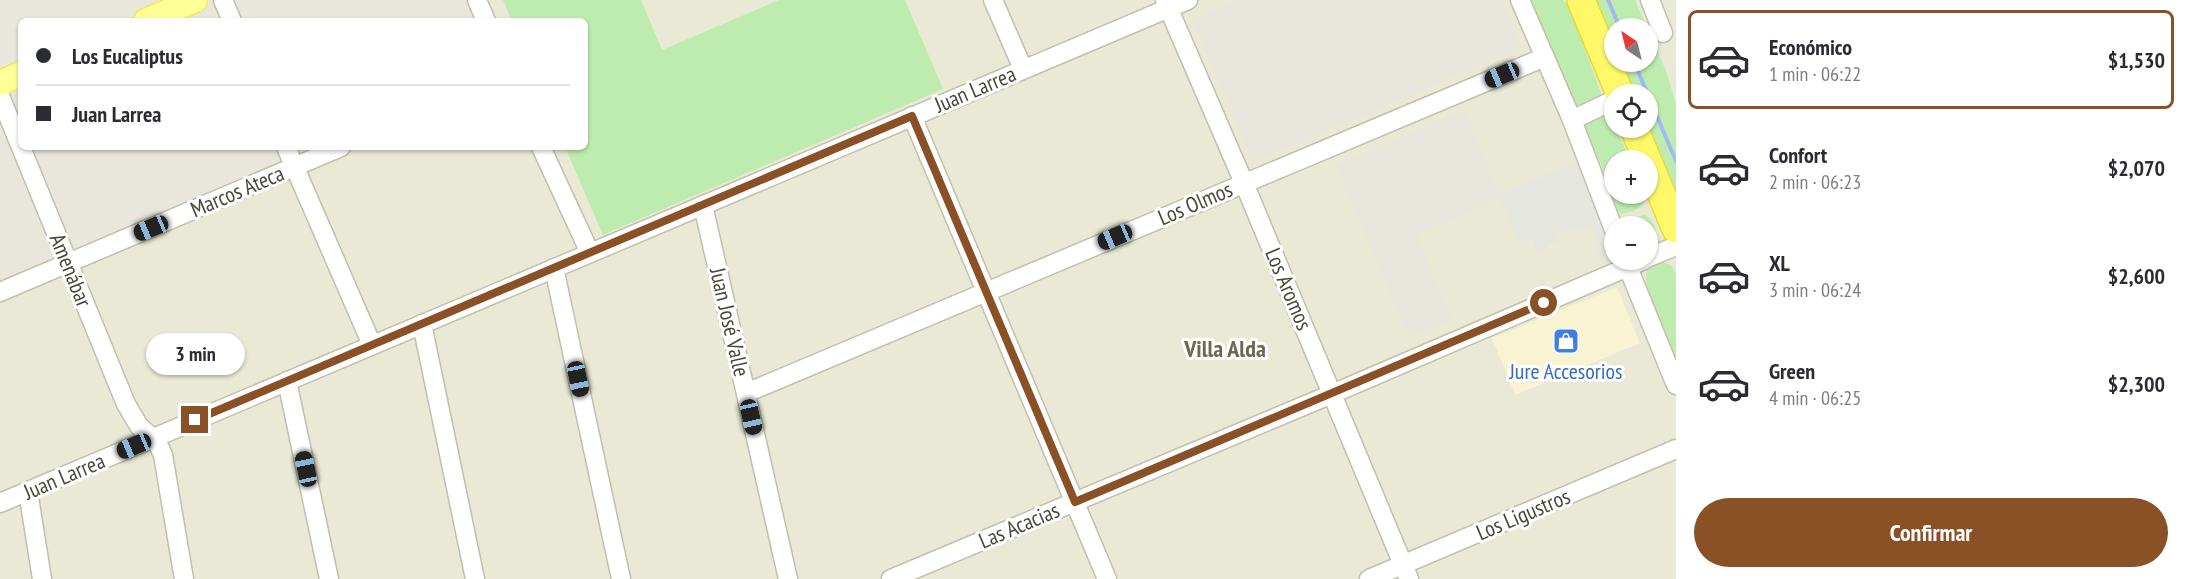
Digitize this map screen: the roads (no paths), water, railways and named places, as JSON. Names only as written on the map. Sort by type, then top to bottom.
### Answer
[{"type":"highway","points":[[1581,0],[1616,84]]},
{"type":"highway","points":[[1638,138],[1676,229]]},
{"type":"main road","points":[[153,18],[195,0]]},
{"type":"main road","points":[[0,83],[18,75]]},
{"type":"street","points":[[223,0],[231,18]]},
{"type":"street","points":[[477,0],[485,18]]},
{"type":"street","points":[[993,0],[1023,69]]},
{"type":"street","name":"Juan Larrea","points":[[0,503],[1023,69],[1167,4],[1188,0]]},
{"type":"street","points":[[1520,0],[1572,120],[1609,216]]},
{"type":"street","points":[[1650,0],[1663,33]]},
{"type":"street","name":"Los Aromos","points":[[1167,4],[1406,572]]},
{"type":"street","name":"Los Olmos","points":[[746,393],[1545,57]]},
{"type":"street","name":"Amenábar","points":[[0,96],[18,140]]},
{"type":"street","points":[[1572,120],[1604,105]]},
{"type":"street","points":[[912,116],[1107,579]]},
{"type":"street","name":"Amenábar","points":[[22,150],[129,410],[163,455],[184,579]]},
{"type":"street","points":[[287,150],[372,345]]},
{"type":"street","name":"Marcos Ateca","points":[[0,292],[334,150]]},
{"type":"street","points":[[542,150],[590,253]]},
{"type":"street","name":"Juan José Valle","points":[[704,205],[788,579]]},
{"type":"street","name":"Las Acacias","points":[[1658,253],[1676,246]]},
{"type":"street","points":[[554,268],[621,579]]},
{"type":"street","name":"Las Acacias","points":[[891,579],[1332,394],[1615,270]]},
{"type":"street","points":[[1639,270],[1676,385]]},
{"type":"street","points":[[422,324],[475,579]]},
{"type":"street","points":[[287,381],[329,579]]},
{"type":"street","name":"Los Ligustros","points":[[1369,579],[1406,572],[1676,449]]},
{"type":"street","points":[[28,491],[42,579]]},
{"type":"waterway","points":[[1608,0],[1616,18]]},
{"type":"waterway","points":[[1638,72],[1676,161]]},
{"type":"place","name":"Jure Accesorios","points":[[1566,341]]},
{"type":"district","name":"Villa Alda","points":[[1225,349]]}]
